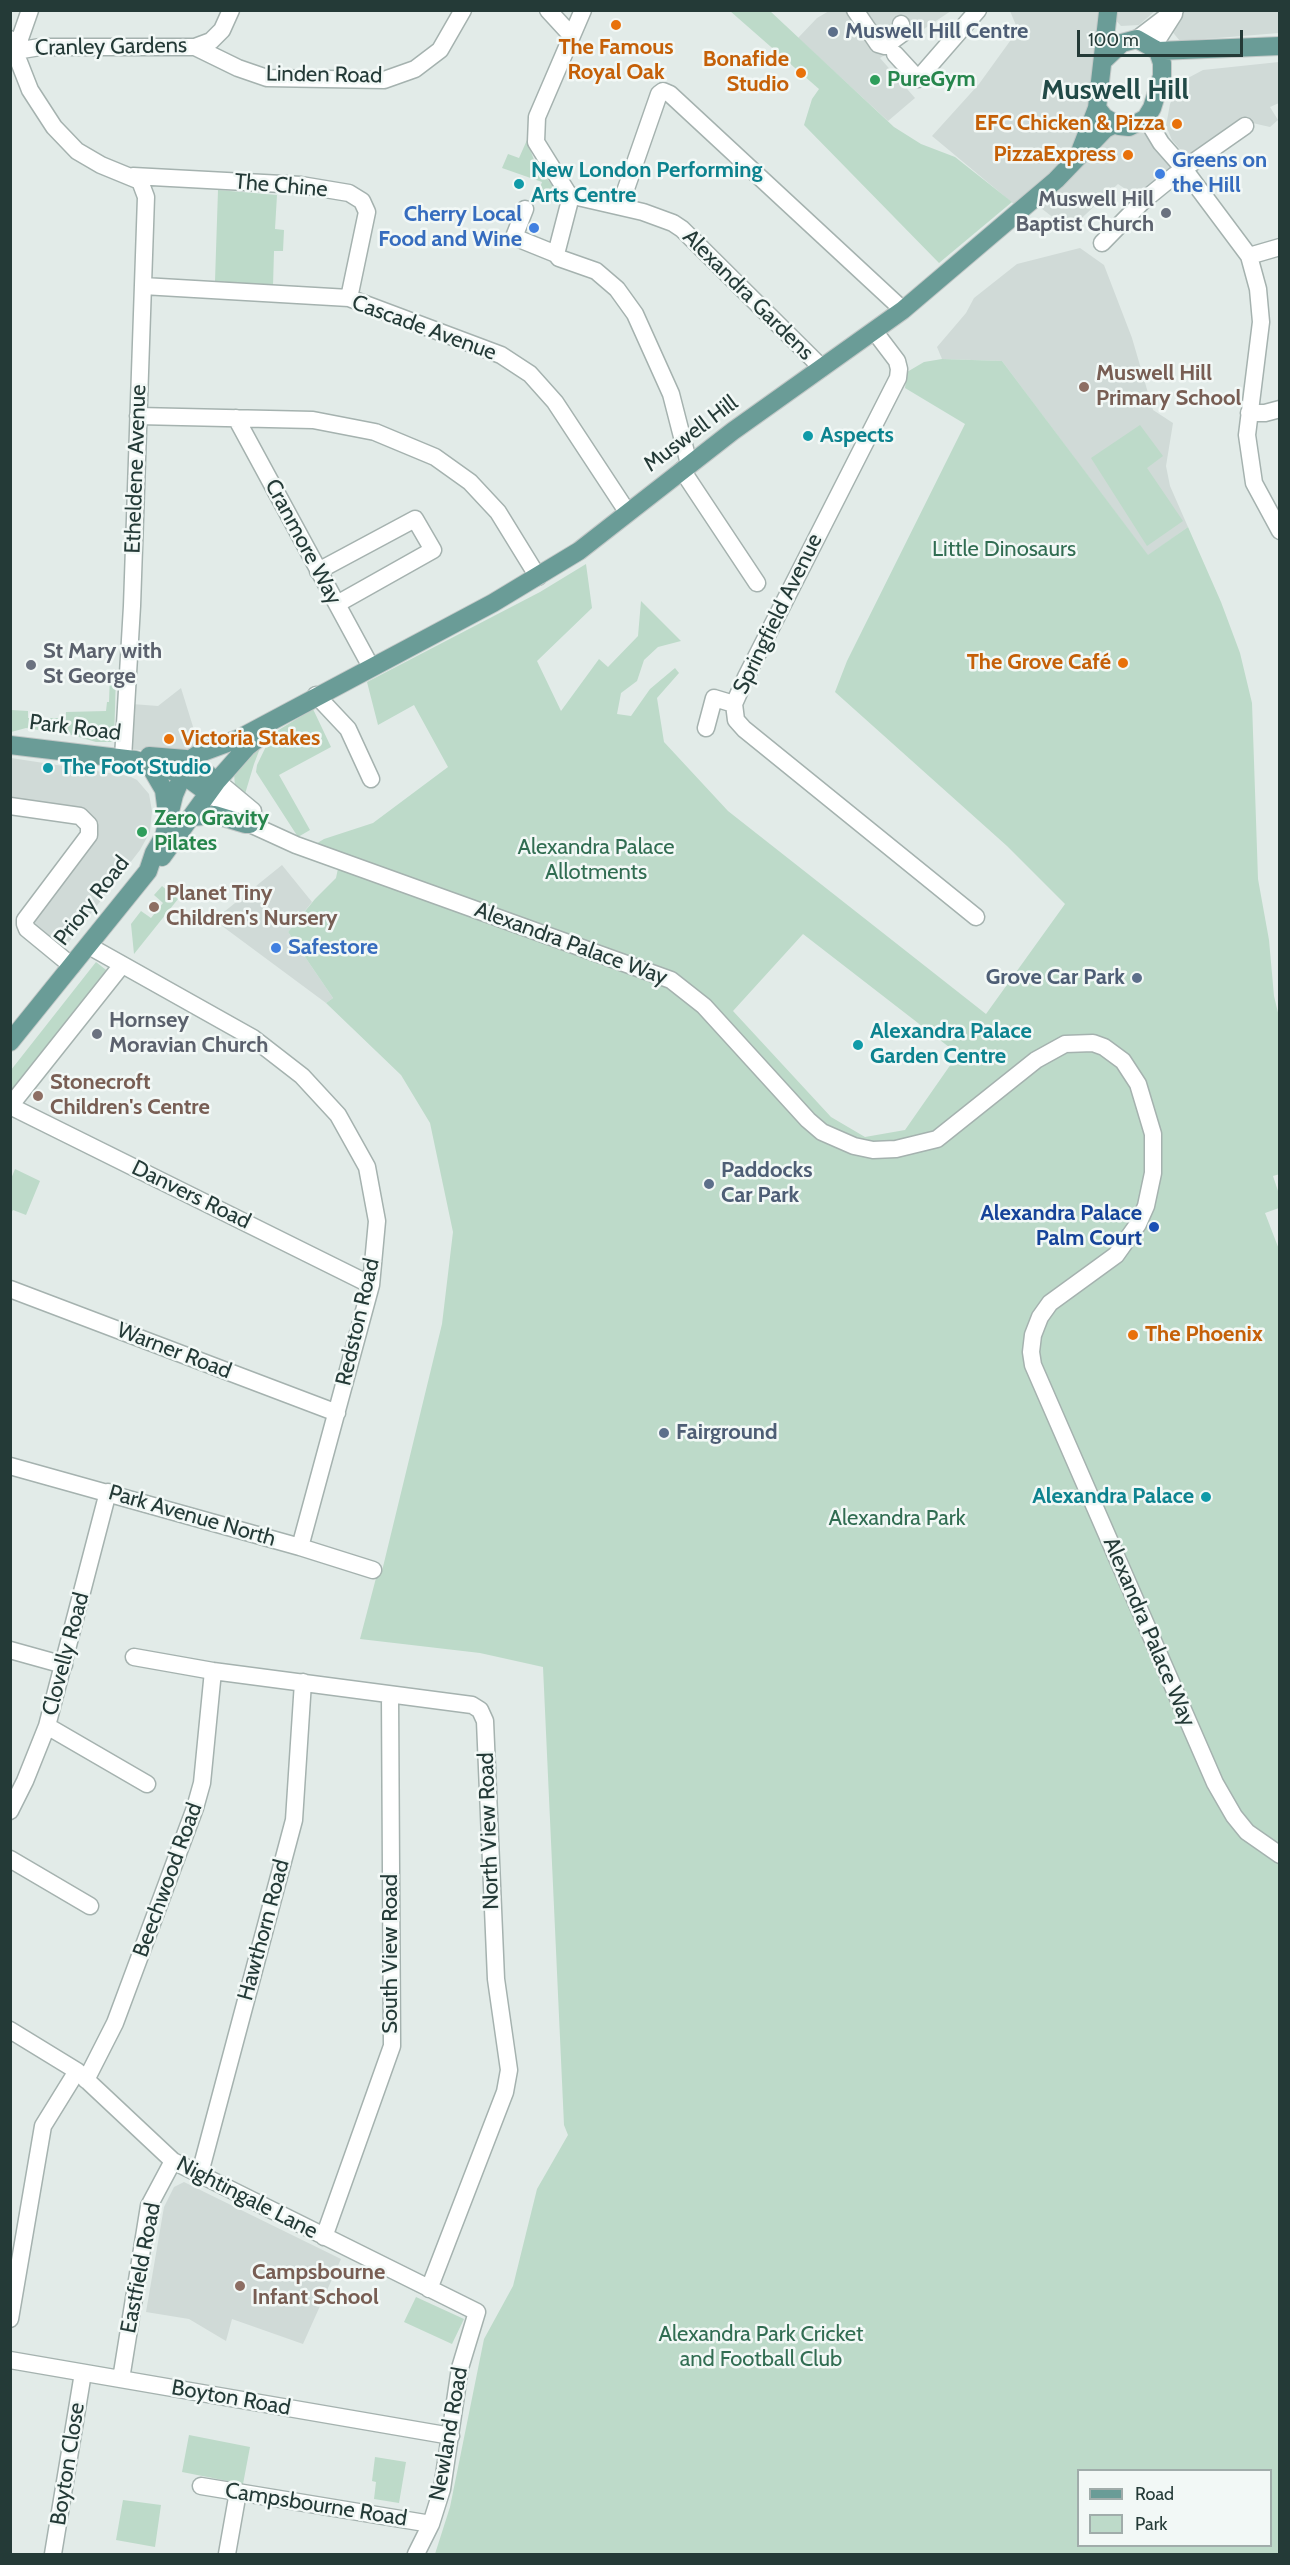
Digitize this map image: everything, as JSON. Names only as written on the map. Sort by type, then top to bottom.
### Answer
[{"type":"main road","points":[[1097,108],[1104,117],[1122,126],[1146,118],[1152,108],[1162,76],[1162,63],[1146,44],[1107,11]]},
{"type":"main road","name":"Muswell Hill","points":[[1080,153],[1097,108],[1104,60],[1107,11]]},
{"type":"main road","points":[[1104,60],[1113,49],[1146,44],[1211,51],[1280,46]]},
{"type":"main road","points":[[1162,76],[1171,66],[1211,51]]},
{"type":"main road","name":"Muswell Hill","points":[[191,771],[200,753],[238,739],[538,577],[579,551],[686,467],[875,332],[1056,180],[1105,129],[1122,126]]},
{"type":"main road","name":"Muswell Hill","points":[[148,871],[162,857],[213,787],[247,747],[298,705]]},
{"type":"main road","name":"Park Road","points":[[10,745],[144,756],[191,771],[213,787]]},
{"type":"main road","points":[[191,771],[247,747]]},
{"type":"main road","points":[[133,756],[164,790],[167,827]]},
{"type":"main road","name":"Priory Road","points":[[10,1042],[148,871],[167,827],[174,795],[191,771]]},
{"type":"main road","points":[[190,817],[215,815],[250,824]]},
{"type":"street","points":[[12,47],[30,10]]},
{"type":"street","name":"Cranley Gardens","points":[[12,47],[195,47],[211,41],[222,30],[231,10]]},
{"type":"street","name":"Linden Road","points":[[195,47],[238,68],[267,78],[384,80],[415,69],[440,50],[463,10]]},
{"type":"street","points":[[548,10],[571,35]]},
{"type":"street","points":[[556,254],[569,204],[569,195],[536,142],[537,117],[582,10]]},
{"type":"street","points":[[855,10],[878,44],[885,46],[903,33],[901,24]]},
{"type":"street","points":[[896,54],[918,79],[978,10]]},
{"type":"street","points":[[1146,44],[1175,10]]},
{"type":"street","name":"The Chine","points":[[12,47],[30,90],[54,127],[77,151],[101,165],[136,179],[301,185],[349,193],[362,201],[368,212],[349,298]]},
{"type":"street","points":[[620,206],[659,94],[663,91],[670,94],[903,310]]},
{"type":"street","points":[[1146,118],[1161,143],[1184,169],[1249,256],[1258,289],[1261,322],[1247,435],[1254,483],[1280,531]]},
{"type":"street","points":[[1122,126],[1161,143]]},
{"type":"street","points":[[1102,243],[1143,201],[1245,126]]},
{"type":"street","name":"Etheldene Avenue","points":[[133,756],[138,416],[146,196],[136,179]]},
{"type":"street","name":"Alexandra Gardens","points":[[569,195],[661,218],[681,229],[822,368]]},
{"type":"street","points":[[525,209],[514,237],[556,254],[559,258],[596,271],[617,289],[635,314],[671,394],[686,467],[757,583]]},
{"type":"street","points":[[1249,256],[1280,247]]},
{"type":"street","name":"Cascade Avenue","points":[[143,286],[349,298],[501,355],[530,374],[555,402],[628,513]]},
{"type":"street","name":"Springfield Avenue","points":[[875,332],[897,361],[898,378],[787,594],[734,704],[736,720],[744,729],[976,917]]},
{"type":"street","points":[[1249,413],[1265,413],[1280,409]]},
{"type":"street","points":[[138,416],[313,420],[375,432],[435,457],[470,482],[498,512],[538,577]]},
{"type":"street","name":"Cranmore Way","points":[[236,418],[371,667]]},
{"type":"street","points":[[318,571],[416,519],[433,549],[337,604]]},
{"type":"street","points":[[316,695],[348,729],[371,779]]},
{"type":"street","points":[[706,728],[714,698],[734,704]]},
{"type":"street","name":"Alexandra Palace Way","points":[[213,787],[248,819],[250,824],[323,856],[671,980],[694,996],[808,1120],[829,1136],[854,1146],[873,1150],[896,1149],[937,1139],[1036,1060],[1065,1044],[1093,1043],[1104,1047],[1123,1061],[1138,1084],[1153,1134],[1153,1173],[1146,1206],[1138,1224],[1116,1255],[1050,1303],[1040,1317],[1033,1335],[1031,1352],[1033,1365],[1215,1784],[1246,1832],[1280,1855]]},
{"type":"street","name":"Alexandra Palace Way","points":[[213,787],[268,823],[274,833]]},
{"type":"street","points":[[10,806],[80,816],[89,825],[89,835],[25,920],[27,929],[72,966]]},
{"type":"street","name":"Redston Road","points":[[88,946],[253,1038],[302,1076],[339,1115],[367,1167],[377,1221],[371,1285],[300,1547]]},
{"type":"street","points":[[10,1106],[122,964]]},
{"type":"street","name":"Danvers Road","points":[[10,1106],[371,1285]]},
{"type":"street","name":"Warner Road","points":[[10,1289],[337,1413]]},
{"type":"street","name":"Park Avenue North","points":[[10,1466],[300,1547],[373,1570]]},
{"type":"street","name":"Clovelly Road","points":[[10,1811],[47,1726],[108,1492]]},
{"type":"street","points":[[10,1650],[64,1665]]},
{"type":"street","name":"North View Road","points":[[134,1657],[213,1671],[472,1705],[480,1710],[485,1721],[496,1979],[509,2070],[505,2092],[429,2289]]},
{"type":"street","name":"Beechwood Road","points":[[10,2319],[43,2126],[81,2075],[115,2023],[195,1808],[202,1783],[213,1671]]},
{"type":"street","name":"Hawthorn Road","points":[[200,2173],[294,1820],[303,1682]]},
{"type":"street","name":"South View Road","points":[[324,2237],[392,2046],[390,1695]]},
{"type":"street","points":[[47,1726],[147,1784]]},
{"type":"street","points":[[10,1859],[90,1906]]},
{"type":"street","name":"Nightingale Lane","points":[[10,2030],[81,2075],[173,2161],[477,2312]]},
{"type":"street","name":"Eastfield Road","points":[[121,2379],[149,2206],[173,2161]]},
{"type":"street","name":"Newland Road","points":[[416,2554],[431,2524],[442,2489],[465,2347],[477,2312]]},
{"type":"street","name":"Boyton Road","points":[[10,2360],[451,2436]]},
{"type":"street","name":"Boyton Close","points":[[53,2554],[83,2373]]},
{"type":"street","name":"Campsbourne Road","points":[[201,2486],[431,2524]]},
{"type":"street","points":[[227,2554],[238,2492]]},
{"type":"shaded area","points":[[829,11],[951,11],[880,58],[915,98],[888,121],[798,38],[817,18]]},
{"type":"shaded area","points":[[1010,11],[1155,11],[1139,25],[1121,26],[1109,13],[1105,129],[1129,127],[1144,133],[1161,143],[1184,169],[1143,201],[1118,184],[1069,230],[1032,201],[1021,210],[932,136],[979,84],[1018,30]]},
{"type":"shaded area","points":[[1155,11],[1279,11],[1279,33],[1180,41]]},
{"type":"shaded area","points":[[1279,62],[1279,103],[1270,107],[1278,120],[1270,127],[1248,122],[1190,161],[1172,140],[1166,126],[1170,104],[1177,89],[1188,78],[1203,70]]},
{"type":"shaded area","name":"Muswell Hill Primary School","points":[[1080,248],[1104,265],[1132,338],[1153,410],[1173,423],[1166,466],[1170,486],[1188,527],[1148,556],[1002,361],[942,359],[937,347],[966,313],[974,298],[1017,264]]},
{"type":"shaded area","points":[[181,688],[199,746],[185,751],[158,752],[130,749],[132,704],[158,706]]},
{"type":"shaded area","points":[[11,758],[129,776],[137,780],[149,794],[152,811],[150,832],[140,850],[61,952],[30,925],[95,828],[11,800]]},
{"type":"shaded area","points":[[282,865],[312,902],[288,932],[333,998],[326,1003],[214,920]]},
{"type":"shaded area","name":"Campsbourne Infant School","points":[[184,2182],[341,2259],[303,2344],[232,2319],[226,2341],[189,2319],[146,2312],[164,2207],[174,2187]]},
{"type":"green space","points":[[730,11],[770,11],[894,127],[921,144],[955,157],[1012,202],[939,263],[804,125],[812,99],[819,89]]},
{"type":"green space","points":[[527,140],[535,163],[552,185],[554,203],[543,199],[535,201],[542,182],[502,168],[508,154],[519,158]]},
{"type":"green space","points":[[218,190],[277,195],[275,229],[284,230],[283,251],[274,251],[273,286],[215,281]]},
{"type":"green space","name":"Alexandra Park","points":[[942,359],[1002,361],[1148,555],[1188,527],[1221,602],[1240,653],[1252,703],[1258,879],[1269,940],[1274,996],[1280,1021],[1280,1174],[1273,1176],[1279,1194],[1279,1208],[1265,1213],[1280,1252],[1279,2554],[435,2554],[450,2507],[484,2339],[513,2286],[537,2189],[568,2135],[564,2125],[543,1667],[480,1653],[360,1639],[376,1578],[382,1571],[442,1324],[453,1232],[430,1123],[401,1075],[326,1003],[333,998],[288,932],[336,878],[341,854],[314,845],[324,839],[373,823],[448,767],[414,705],[378,725],[367,682],[540,592],[586,564],[592,608],[537,661],[561,711],[599,659],[608,667],[638,636],[641,601],[681,641],[658,647],[644,660],[637,681],[621,693],[617,714],[631,716],[650,689],[675,668],[679,673],[657,698],[664,742],[728,811],[986,1014],[1065,904],[1007,846],[835,692],[847,661],[965,424],[905,388],[907,372],[924,362]],"holes":[[[803,934],[958,1054],[905,1130],[865,1137],[831,1117],[733,1011]]]},
{"type":"green space","points":[[1140,425],[1163,456],[1147,468],[1183,521],[1147,546],[1091,458]]},
{"type":"green space","points":[[110,674],[116,674],[114,742],[96,742],[65,733],[66,712],[106,711],[107,702],[109,702]]},
{"type":"green space","points":[[313,709],[331,747],[279,775],[310,830],[298,837],[256,772],[272,734]]},
{"type":"green space","points":[[11,710],[28,711],[28,718],[43,718],[43,721],[58,718],[57,732],[38,727],[38,730],[26,728],[11,732]]},
{"type":"green space","points":[[262,743],[245,794],[235,787],[234,773]]},
{"type":"green space","points":[[162,886],[178,899],[134,954],[131,924],[141,911],[151,918],[163,903],[154,895]]},
{"type":"green space","points":[[96,962],[110,973],[11,1100],[11,1070]]},
{"type":"green space","points":[[15,1169],[40,1181],[26,1215],[13,1210],[11,1213],[11,1179]]},
{"type":"green space","points":[[416,2297],[464,2319],[452,2344],[404,2322]]},
{"type":"green space","points":[[189,2435],[250,2447],[243,2484],[182,2472]]},
{"type":"green space","points":[[375,2457],[406,2462],[399,2503],[374,2499],[376,2482],[372,2481]]},
{"type":"green space","points":[[123,2500],[161,2505],[155,2547],[116,2540]]},
{"type":"place","name":"The Famous Royal Oak","points":[[616,25]]},
{"type":"place","name":"Muswell Hill Centre","points":[[833,32]]},
{"type":"place","name":"Bonafide Studio","points":[[801,73]]},
{"type":"place","name":"PureGym","points":[[875,80]]},
{"type":"place","name":"EFC Chicken & Pizza","points":[[1177,124]]},
{"type":"place","name":"PizzaExpress","points":[[1128,155]]},
{"type":"place","name":"Greens on the Hill","points":[[1160,174]]},
{"type":"place","name":"New London Performing Arts Centre","points":[[519,184]]},
{"type":"place","name":"Muswell Hill Baptist Church","points":[[1166,213]]},
{"type":"place","name":"Cherry Local Food and Wine","points":[[534,228]]},
{"type":"place","name":"Muswell Hill Primary School","points":[[1084,387]]},
{"type":"place","name":"Aspects","points":[[808,436]]},
{"type":"place","name":"The Grove Café","points":[[1123,663]]},
{"type":"place","name":"St Mary with St George","points":[[31,665]]},
{"type":"place","name":"Victoria Stakes","points":[[169,739]]},
{"type":"place","name":"The Foot Studio","points":[[48,768]]},
{"type":"place","name":"Zero Gravity Pilates","points":[[142,832]]},
{"type":"place","name":"Planet Tiny Children's Nursery","points":[[154,907]]},
{"type":"place","name":"Safestore","points":[[276,948]]},
{"type":"place","name":"Grove Car Park","points":[[1137,978]]},
{"type":"place","name":"Hornsey Moravian Church","points":[[97,1034]]},
{"type":"place","name":"Alexandra Palace Garden Centre","points":[[858,1045]]},
{"type":"place","name":"Stonecroft Children's Centre","points":[[38,1096]]},
{"type":"place","name":"Paddocks Car Park","points":[[709,1184]]},
{"type":"place","name":"Alexandra Palace Palm Court","points":[[1154,1227]]},
{"type":"place","name":"The Phoenix","points":[[1133,1335]]},
{"type":"place","name":"Fairground","points":[[664,1433]]},
{"type":"place","name":"Alexandra Palace","points":[[1206,1497]]},
{"type":"place","name":"Campsbourne Infant School","points":[[240,2286]]},
{"type":"district","name":"Muswell Hill","points":[[1115,91]]},
{"type":"park label","name":"Little Dinosaurs","points":[[1004,550]]},
{"type":"park label","name":"Alexandra Palace Allotments","points":[[596,860]]},
{"type":"park label","name":"Alexandra Park Cricket and Football Club","points":[[761,2348]]}]
